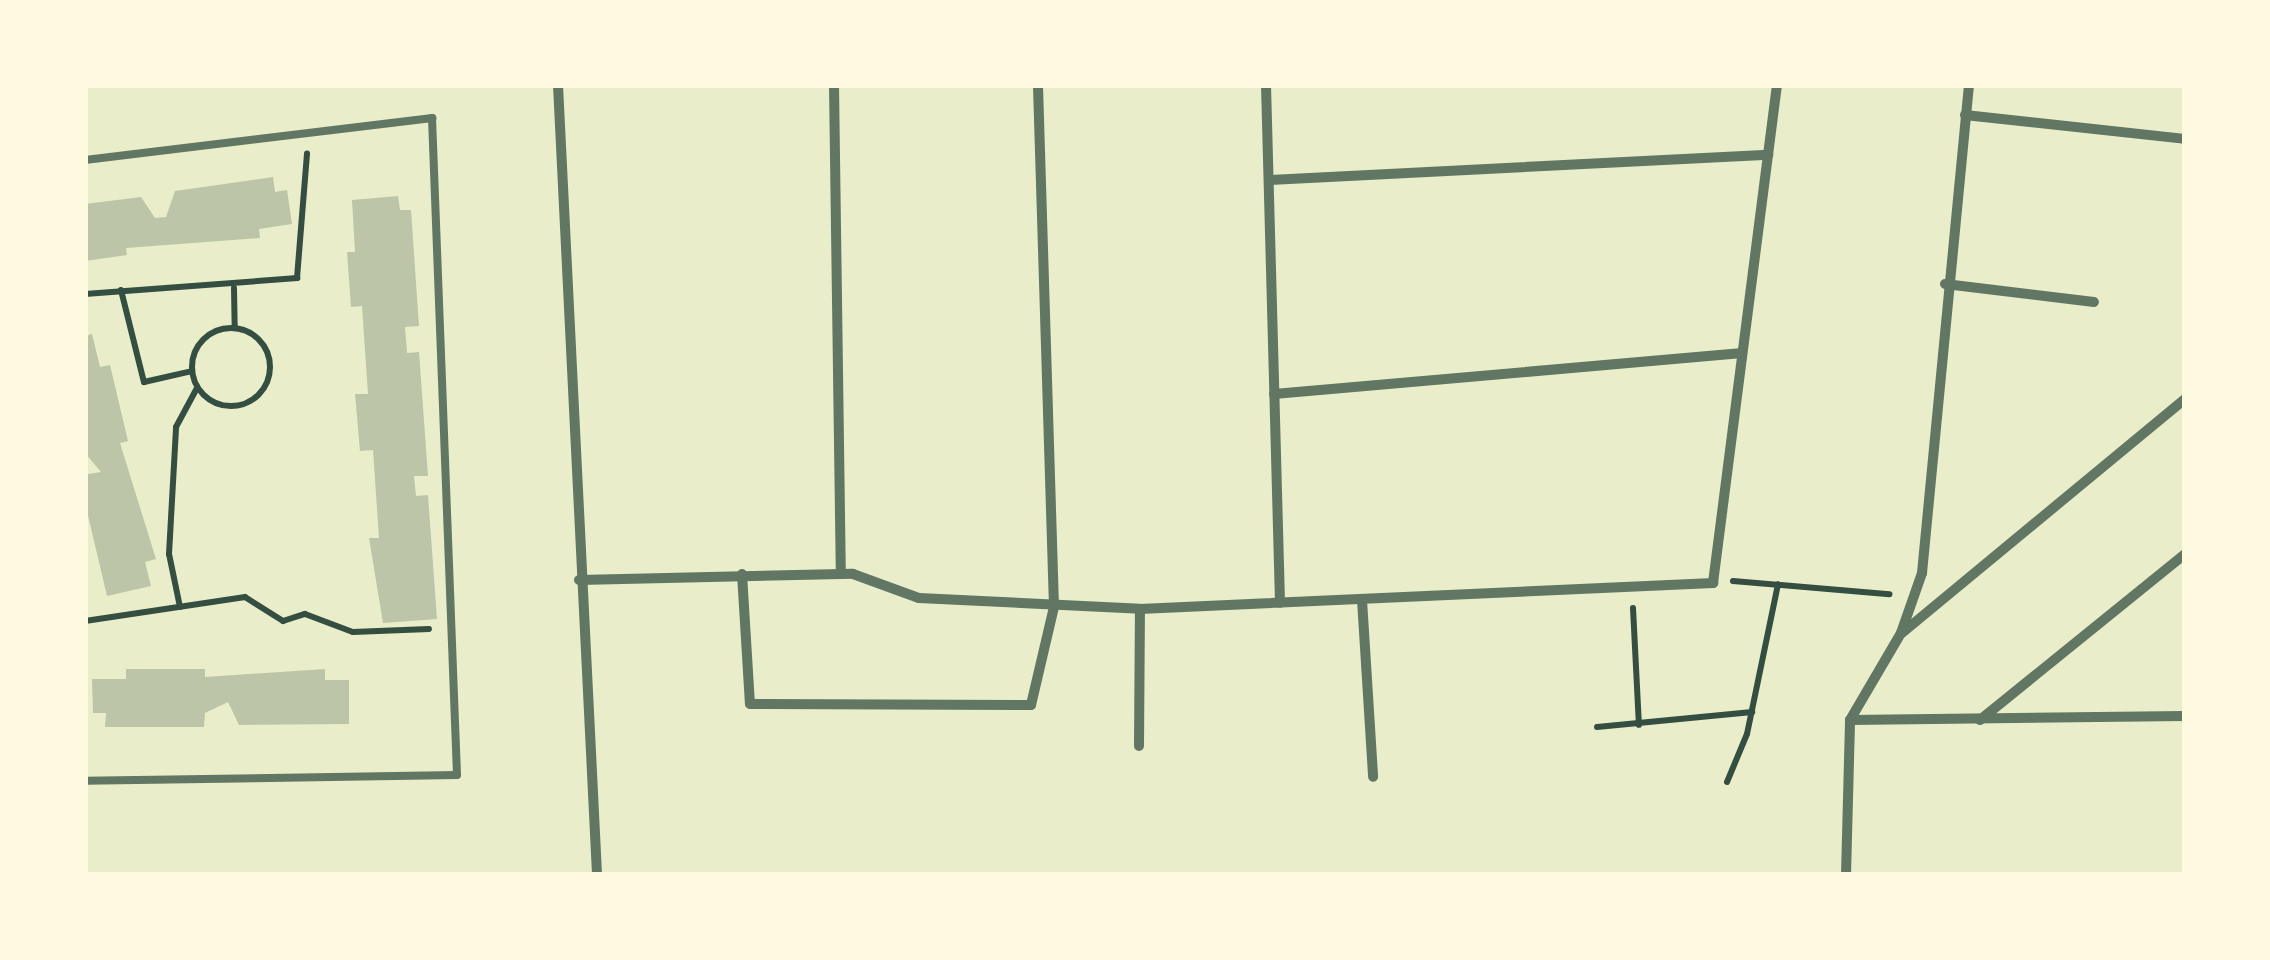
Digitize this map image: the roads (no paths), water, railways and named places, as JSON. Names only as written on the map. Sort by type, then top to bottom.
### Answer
[{"type":"street","points":[[558,85],[597,875]]},
{"type":"street","points":[[834,85],[841,574]]},
{"type":"street","points":[[742,574],[750,704],[1031,705],[1054,607],[1038,85]]},
{"type":"street","points":[[1266,85],[1280,603]]},
{"type":"street","points":[[580,580],[841,574],[918,598],[1140,609],[1713,582],[1776,85]]},
{"type":"street","points":[[1846,875],[1850,720],[1902,633],[1916,597],[1945,284],[1969,85]]},
{"type":"street","points":[[1965,115],[2185,139]]},
{"type":"street","points":[[1269,180],[1768,155]]},
{"type":"street","points":[[1945,284],[2094,302]]},
{"type":"street","points":[[1274,394],[1742,354]]},
{"type":"street","points":[[1902,633],[2185,399]]},
{"type":"street","points":[[1979,720],[2185,554]]},
{"type":"street","points":[[1362,600],[1373,777]]},
{"type":"street","points":[[1139,746],[1140,609]]},
{"type":"street","points":[[1850,720],[2185,716]]},
{"type":"lane","points":[[85,160],[432,118],[457,775],[85,782]]}]
